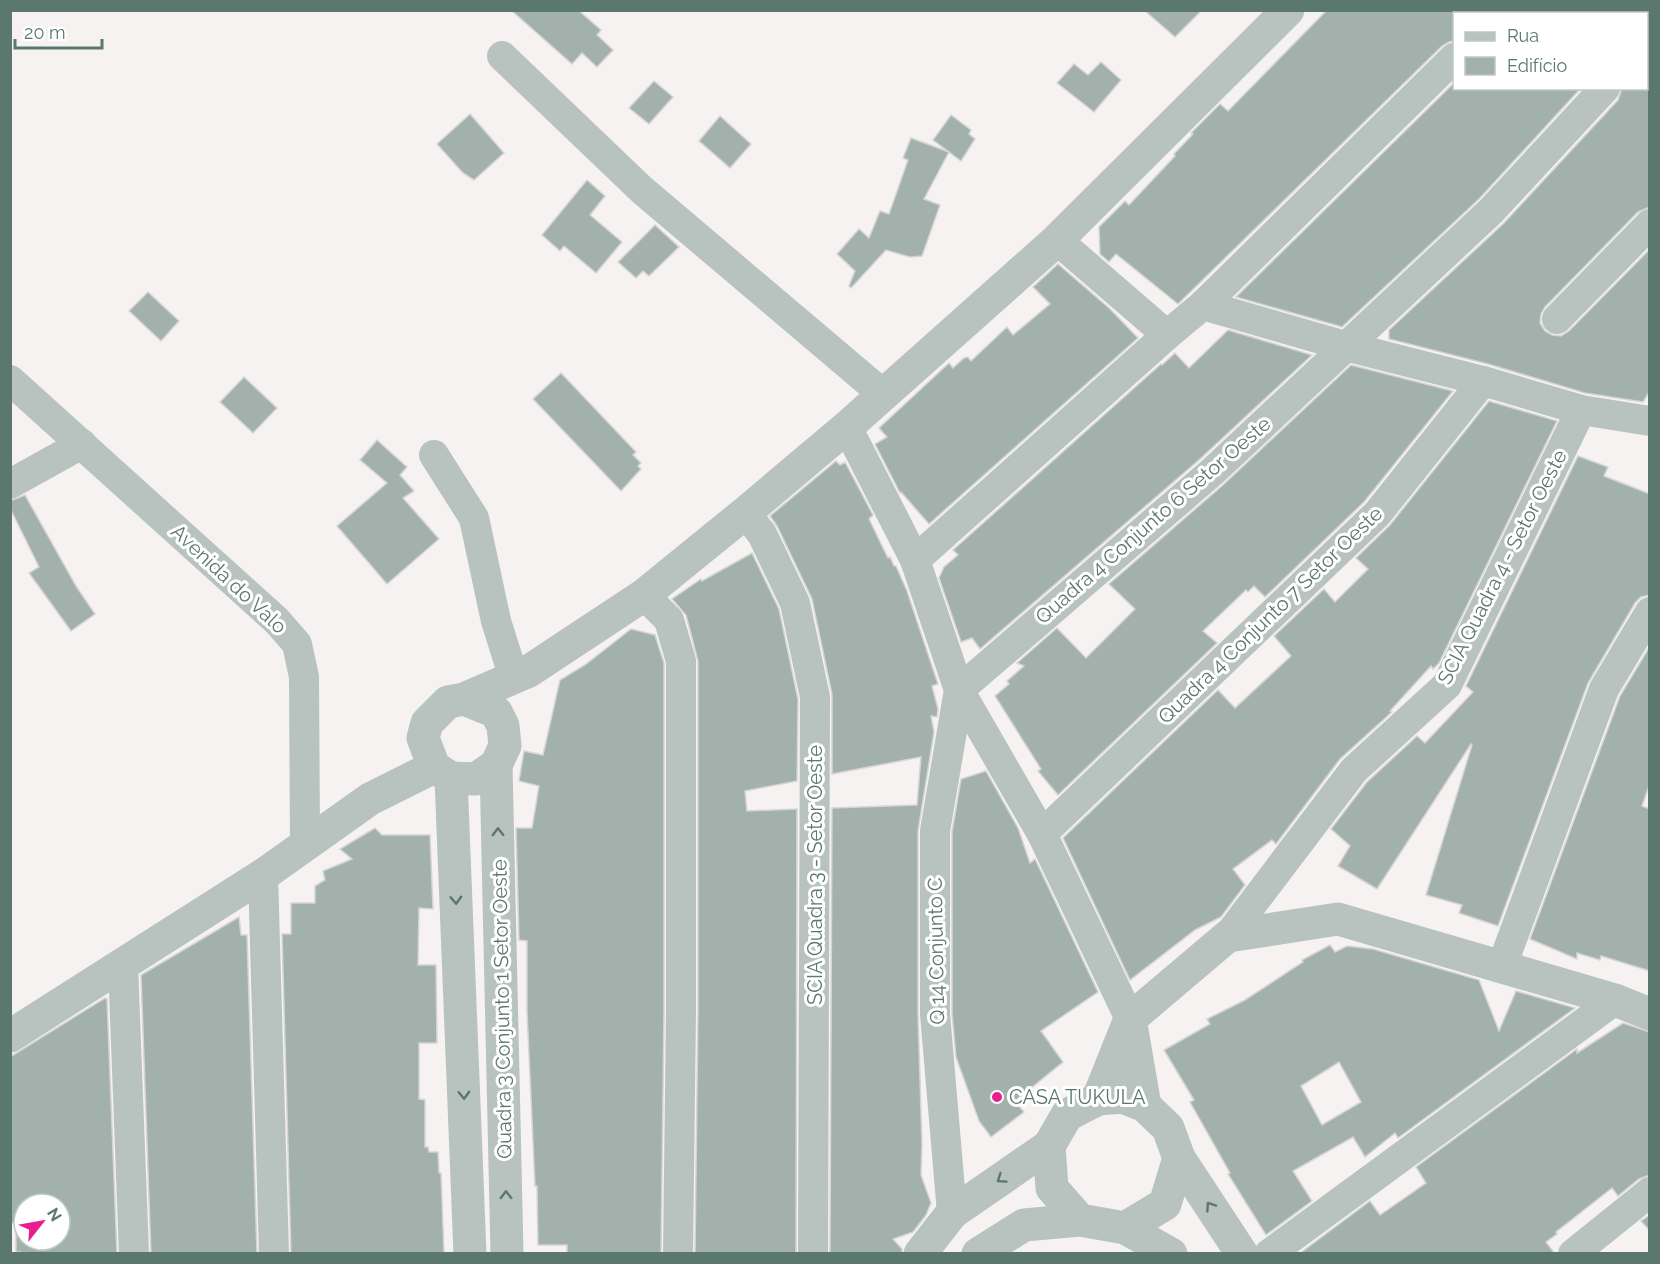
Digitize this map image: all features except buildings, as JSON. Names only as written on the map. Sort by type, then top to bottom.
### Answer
[{"type":"street","points":[[436,761],[427,723],[448,702],[464,699],[521,674],[644,595],[745,513],[848,428],[1057,240],[1288,10]]},
{"type":"street","points":[[502,56],[642,190],[884,395]]},
{"type":"street","points":[[915,560],[1203,305],[1453,60]]},
{"type":"street","name":"Quadra 4 Conjunto 6 Setor Oeste","points":[[958,690],[1212,472],[1491,211],[1603,90]]},
{"type":"street","points":[[1557,319],[1650,224]]},
{"type":"street","points":[[1057,240],[1167,335]]},
{"type":"street","points":[[1203,305],[1581,410],[1650,421]]},
{"type":"street","name":"Avenida do Valo","points":[[10,380],[277,621],[297,644],[304,677],[305,845]]},
{"type":"street","name":"Quadra 4 Conjunto 7 Setor Oeste","points":[[1041,834],[1377,514],[1483,381]]},
{"type":"street","name":"SCIA Quadra 4 - Setor Oeste","points":[[1228,936],[1354,770],[1447,685],[1581,410]]},
{"type":"street","points":[[848,428],[915,560],[958,690],[1041,834],[1130,1019],[1145,1106]]},
{"type":"street","points":[[10,484],[82,444]]},
{"type":"street","points":[[434,455],[474,518],[496,621],[521,674],[503,726]]},
{"type":"street","name":"SCIA Quadra 3 - Setor Oeste","points":[[745,513],[762,534],[795,603],[815,697],[813,1254]]},
{"type":"street","points":[[644,595],[669,620],[681,661],[681,1022],[678,1254]]},
{"type":"street","points":[[1502,966],[1604,689],[1650,612]]},
{"type":"street","name":"Q 14 Conjunto C","points":[[952,1214],[935,1014],[935,831],[958,690]]},
{"type":"street","points":[[436,761],[476,779],[496,765],[505,747],[503,726],[496,712],[464,699]]},
{"type":"street","points":[[10,1036],[263,875],[370,799],[436,761]]},
{"type":"street","name":"Quadra 3 Conjunto 1 Setor Oeste","points":[[436,761],[470,1254]]},
{"type":"street","name":"Quadra 3 Conjunto 1 Setor Oeste","points":[[496,765],[507,1254]]},
{"type":"street","points":[[263,875],[274,1254]]},
{"type":"street","points":[[1098,1098],[1130,1019],[1228,936],[1338,919],[1648,1010]]},
{"type":"street","points":[[123,964],[134,1254]]},
{"type":"street","points":[[1269,1254],[1615,1000]]},
{"type":"street","points":[[921,1254],[952,1214],[1049,1146],[1067,1115],[1098,1098],[1122,1097],[1145,1106],[1168,1128],[1179,1158],[1242,1254]]},
{"type":"street","points":[[1049,1146],[1052,1188],[1080,1220]]},
{"type":"street","points":[[1125,1228],[1165,1203],[1179,1158]]},
{"type":"street","points":[[1573,1254],[1650,1192]]},
{"type":"street","points":[[978,1254],[1024,1225],[1080,1220],[1125,1228],[1171,1254]]},
{"type":"place","name":"CASA TUKULA","points":[[997,1097]]}]
